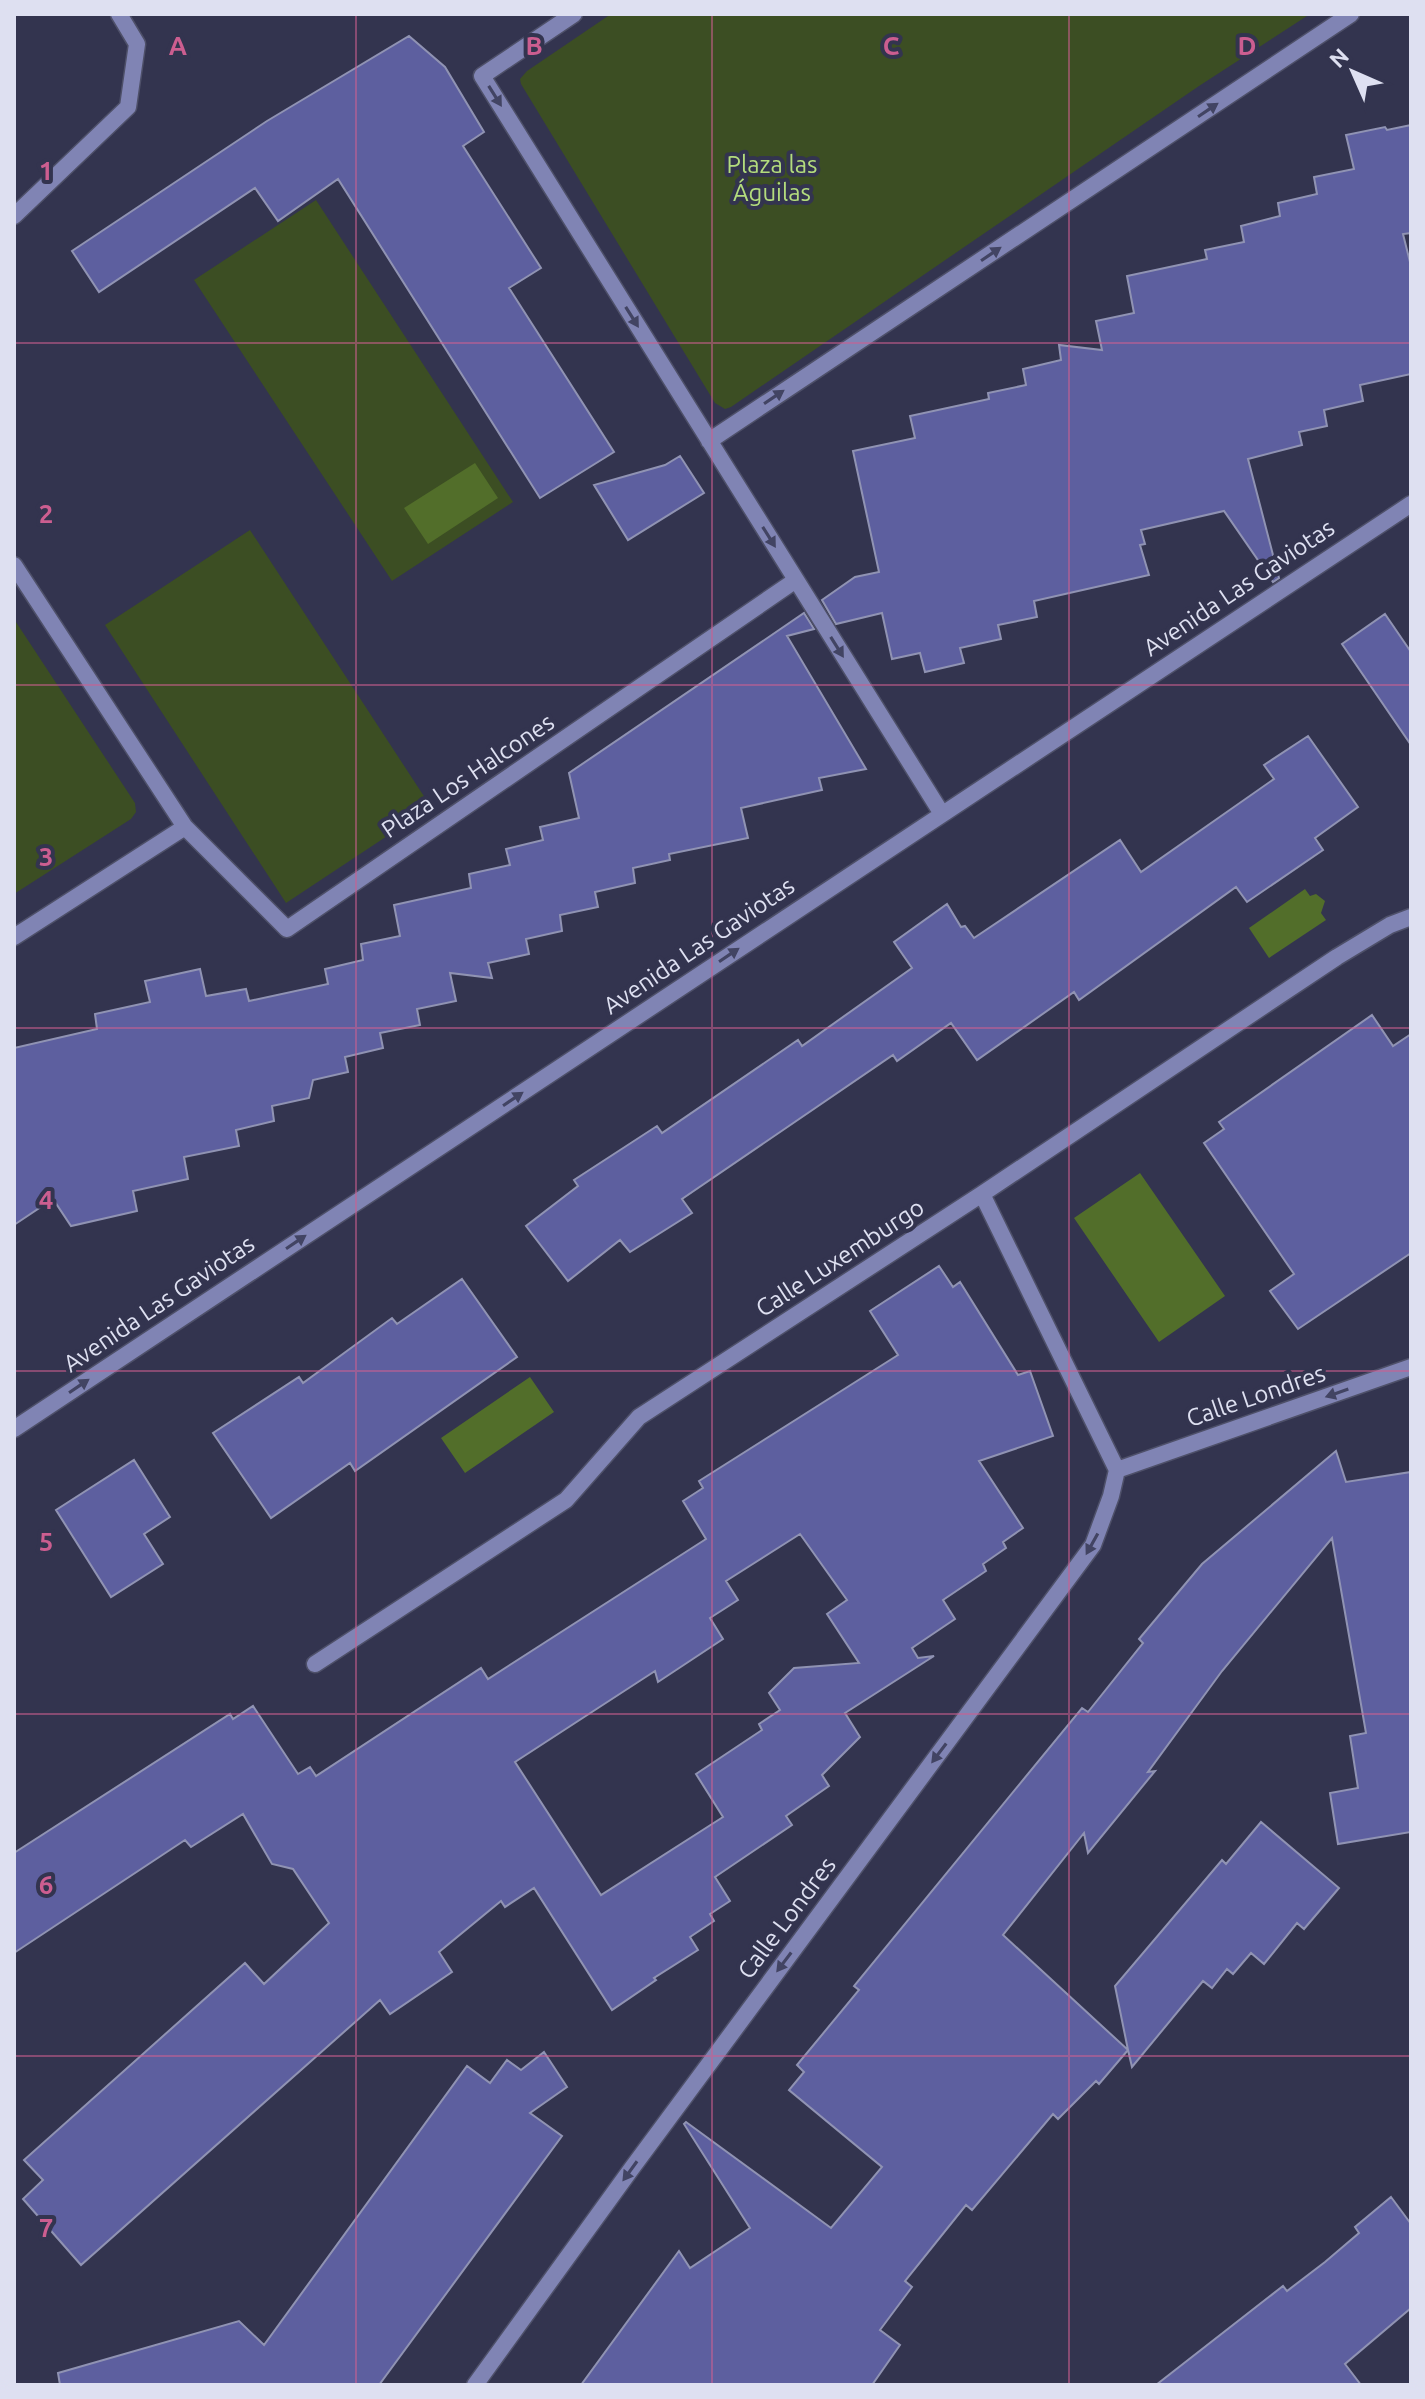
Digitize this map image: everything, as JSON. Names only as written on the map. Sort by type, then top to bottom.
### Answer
[{"type":"street","points":[[14,216],[128,107],[137,44],[119,14]]},
{"type":"street","points":[[574,14],[482,76],[942,814]]},
{"type":"street","points":[[709,441],[1351,14]]},
{"type":"street","name":"Avenida Las Gaviotas","points":[[14,1429],[1411,504]]},
{"type":"street","name":"Plaza Los Halcones","points":[[14,565],[185,827],[287,929],[796,580]]},
{"type":"street","points":[[14,937],[185,827]]},
{"type":"street","name":"Calle Luxemburgo","points":[[315,1664],[566,1500],[639,1417],[982,1194],[1337,957],[1390,925],[1411,917]]},
{"type":"street","points":[[982,1194],[1117,1470]]},
{"type":"street","name":"Calle Londres","points":[[475,2385],[1093,1545],[1117,1470],[1411,1367]]},
{"type":"green space","name":"Plaza las Águilas","points":[[611,14],[1310,14],[1199,86],[725,409],[715,403],[521,84],[520,79],[527,71]]},
{"type":"green space","points":[[316,200],[513,502],[392,581],[194,280]]},
{"type":"green space","points":[[250,530],[431,807],[286,903],[105,625]]},
{"type":"green space","points":[[14,619],[135,803],[136,812],[131,819],[14,894]]},
{"type":"shaded area","points":[[475,463],[498,498],[428,544],[404,508]]},
{"type":"shaded area","points":[[1305,889],[1310,896],[1316,894],[1325,901],[1321,913],[1326,920],[1269,958],[1249,928]]},
{"type":"shaded area","points":[[1140,1173],[1225,1296],[1159,1342],[1074,1218]]},
{"type":"shaded area","points":[[530,1377],[554,1412],[465,1473],[441,1438]]},
{"type":"building","points":[[409,36],[445,67],[484,132],[463,146],[541,268],[509,288],[614,452],[540,498],[338,179],[278,221],[255,188],[99,292],[72,251],[267,121]]},
{"type":"building","points":[[1411,125],[1411,233],[1403,234],[1411,266],[1411,374],[1360,385],[1363,401],[1324,410],[1327,426],[1299,432],[1302,445],[1248,459],[1279,578],[1273,582],[1224,511],[1141,530],[1145,544],[1140,545],[1149,575],[1034,601],[1037,617],[998,625],[1001,639],[960,648],[964,663],[925,672],[920,653],[892,659],[882,613],[836,624],[822,600],[855,577],[879,572],[853,451],[915,438],[910,416],[989,399],[988,393],[1026,385],[1023,369],[1061,360],[1059,345],[1102,350],[1096,321],[1134,313],[1127,276],[1207,259],[1205,250],[1244,242],[1241,226],[1280,216],[1278,203],[1317,194],[1314,177],[1354,169],[1346,135]]},
{"type":"building","points":[[680,456],[704,493],[628,540],[594,485],[665,465]]},
{"type":"building","points":[[804,613],[814,629],[787,636],[866,769],[819,778],[822,790],[741,808],[748,838],[669,854],[670,860],[633,868],[635,883],[595,892],[598,907],[560,915],[562,931],[526,939],[529,954],[488,963],[492,978],[450,973],[456,1001],[417,1009],[420,1025],[380,1033],[383,1048],[345,1057],[348,1072],[313,1080],[309,1098],[272,1106],[274,1121],[236,1130],[239,1146],[184,1157],[188,1179],[133,1191],[137,1211],[71,1226],[53,1199],[14,1225],[14,1048],[97,1029],[95,1014],[150,1002],[145,981],[200,969],[206,996],[246,989],[249,1001],[328,984],[325,969],[363,960],[361,944],[400,936],[394,905],[471,888],[469,874],[510,865],[506,849],[543,840],[540,827],[579,818],[569,773]]},
{"type":"building","points":[[1385,614],[1411,652],[1411,745],[1342,644]]},
{"type":"building","points":[[1308,736],[1358,807],[1315,838],[1323,850],[1247,902],[1236,887],[1079,1000],[1074,992],[977,1060],[951,1023],[897,1061],[893,1055],[682,1199],[692,1213],[630,1252],[620,1240],[568,1281],[526,1226],[578,1186],[574,1180],[657,1126],[662,1133],[798,1040],[802,1046],[912,968],[894,942],[947,904],[961,927],[965,926],[974,938],[1120,840],[1141,872],[1274,779],[1264,765]]},
{"type":"building","points":[[1372,1015],[1393,1046],[1411,1034],[1411,1253],[1298,1329],[1270,1291],[1294,1274],[1204,1143],[1224,1129],[1219,1122]]},
{"type":"building","points":[[939,1266],[953,1287],[960,1282],[1018,1375],[1030,1371],[1053,1436],[979,1461],[1023,1528],[1003,1542],[1006,1548],[983,1564],[986,1571],[943,1600],[955,1619],[912,1648],[918,1658],[934,1656],[845,1713],[860,1737],[822,1775],[829,1786],[786,1816],[792,1825],[715,1877],[730,1901],[710,1914],[714,1921],[690,1937],[698,1950],[612,2010],[534,1888],[505,1907],[501,1901],[439,1952],[452,1972],[390,2014],[380,2000],[81,2265],[23,2199],[43,2180],[24,2160],[245,1963],[264,1984],[329,1923],[293,1869],[272,1864],[243,1814],[191,1847],[185,1840],[14,1953],[14,1853],[230,1714],[233,1719],[253,1706],[298,1774],[310,1767],[316,1776],[481,1668],[488,1679],[706,1539],[683,1501],[703,1488],[699,1481],[898,1355],[870,1311]],"holes":[[[800,1534],[847,1600],[827,1614],[859,1663],[794,1668],[769,1693],[780,1710],[759,1724],[762,1730],[696,1774],[723,1817],[601,1895],[515,1762],[655,1671],[658,1682],[723,1639],[710,1618],[738,1600],[726,1581]]]},
{"type":"building","points":[[462,1279],[517,1357],[355,1471],[350,1463],[271,1518],[213,1433],[299,1377],[303,1383],[392,1318],[397,1324]]},
{"type":"building","points":[[1336,1451],[1346,1482],[1411,1472],[1411,1832],[1338,1844],[1330,1793],[1358,1788],[1350,1736],[1366,1733],[1332,1538],[1222,1671],[1148,1772],[1155,1771],[1088,1853],[1084,1833],[1003,1935],[1128,2050],[1099,2084],[1096,2081],[1058,2119],[1053,2114],[972,2210],[966,2205],[905,2281],[912,2287],[880,2330],[900,2345],[872,2385],[581,2385],[679,2251],[690,2268],[750,2228],[684,2124],[686,2122],[831,2228],[882,2167],[789,2090],[804,2072],[797,2065],[859,1990],[854,1986],[1082,1708],[1088,1712],[1143,1643],[1139,1639],[1202,1564]]},
{"type":"building","points":[[134,1460],[170,1517],[144,1534],[163,1564],[111,1597],[56,1510]]},
{"type":"building","points":[[1261,1822],[1339,1888],[1304,1929],[1297,1923],[1264,1964],[1251,1953],[1233,1974],[1227,1969],[1212,1988],[1203,1981],[1132,2067],[1115,1986],[1222,1860],[1226,1864]]},
{"type":"building","points":[[544,2052],[567,2087],[530,2113],[562,2136],[379,2385],[60,2385],[58,2373],[239,2321],[264,2345],[467,2066],[490,2083],[507,2060],[521,2070]]},
{"type":"building","points":[[1391,2197],[1411,2224],[1411,2308],[1345,2364],[1361,2385],[1156,2385],[1283,2286],[1287,2291],[1325,2262],[1359,2233],[1355,2227]]}]
